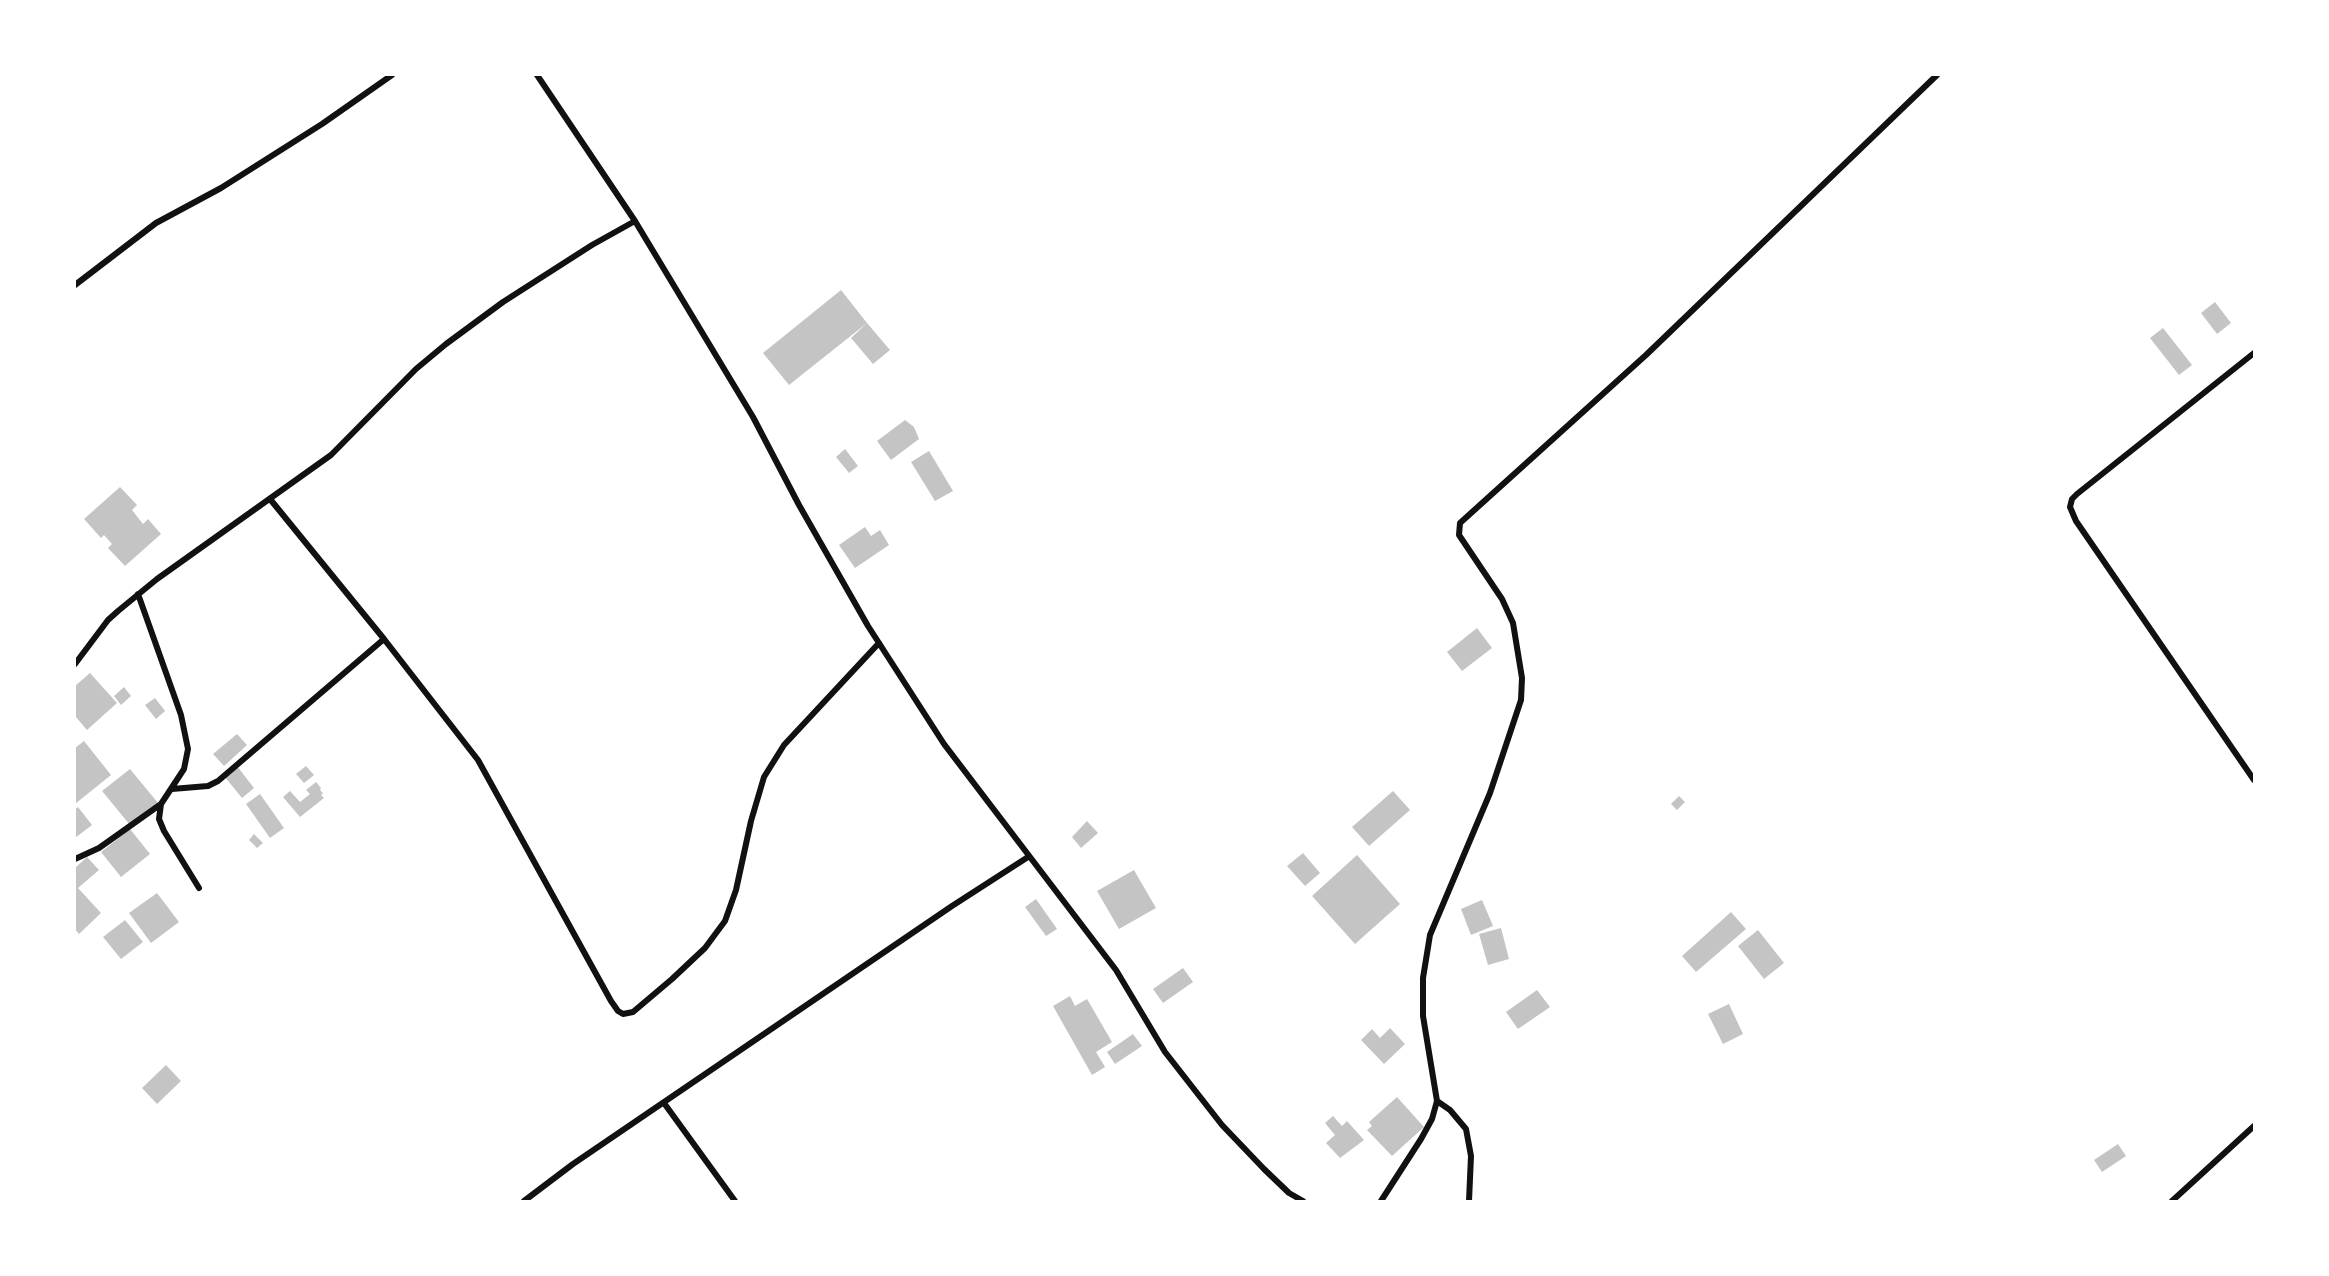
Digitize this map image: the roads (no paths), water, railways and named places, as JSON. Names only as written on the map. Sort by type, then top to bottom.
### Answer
[{"type":"street","points":[[75,285],[156,223],[221,188],[322,124],[392,75]]},
{"type":"street","points":[[537,75],[635,221],[753,417],[799,505],[879,643],[944,744],[1116,970],[1165,1052],[1222,1125],[1264,1170],[1289,1193],[1303,1201]]},
{"type":"street","points":[[1381,1201],[1432,1119],[1437,1101],[1423,1016],[1423,978],[1430,935],[1490,793],[1521,700],[1522,678],[1513,623],[1502,599],[1459,534],[1460,523],[1646,355],[1937,75]]},
{"type":"street","points":[[75,664],[108,620],[138,594],[331,455],[416,369],[446,344],[503,302],[592,245],[635,221]]},
{"type":"street","points":[[2254,353],[2077,494],[2072,499],[2070,507],[2076,521],[2254,780]]},
{"type":"street","points":[[270,499],[384,639],[478,760],[611,1001],[623,1014],[633,1012],[672,979],[705,948],[725,921],[736,890],[751,821],[764,777],[784,745],[879,643]]},
{"type":"street","points":[[75,859],[99,848],[161,804],[184,770],[188,749],[181,715],[138,594]]},
{"type":"street","points":[[172,789],[208,786],[218,781],[384,639]]},
{"type":"street","points":[[161,804],[159,819],[164,831],[199,888]]},
{"type":"street","points":[[524,1201],[1028,856]]},
{"type":"street","points":[[1437,1101],[1450,1110],[1466,1130],[1471,1156],[1469,1201]]},
{"type":"street","points":[[664,1103],[735,1201]]},
{"type":"street","points":[[2172,1201],[2254,1126]]}]
